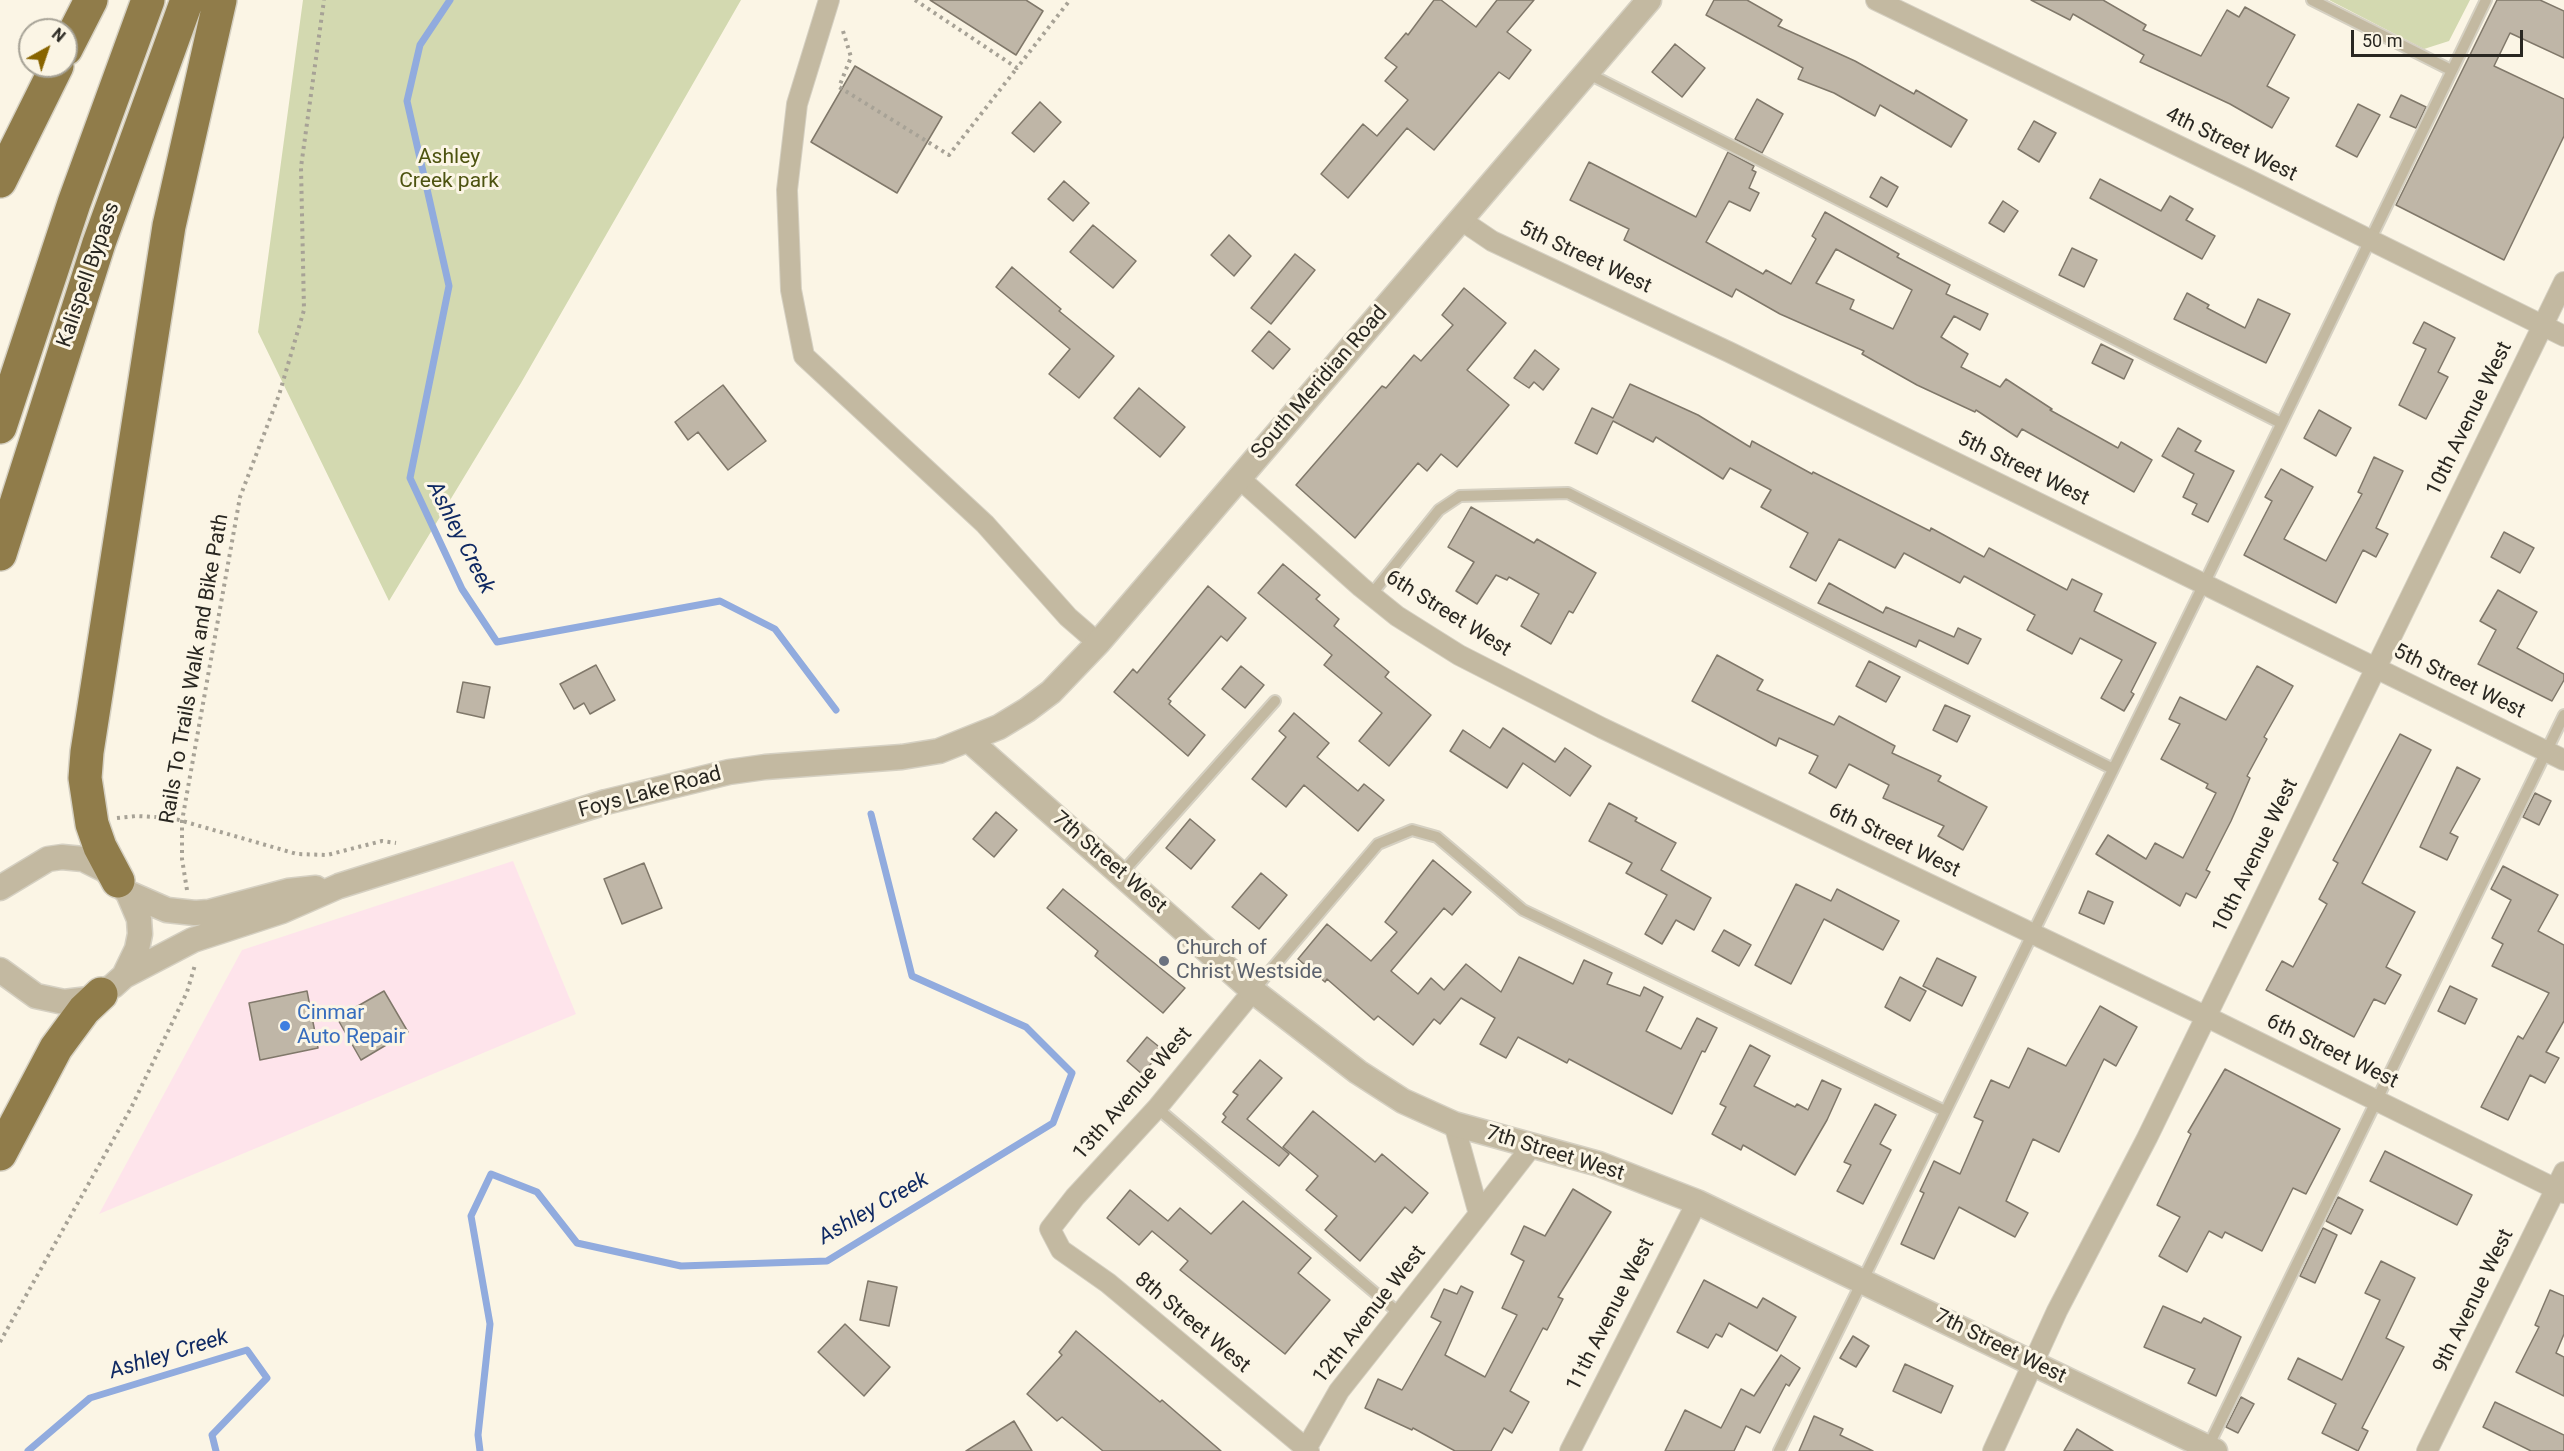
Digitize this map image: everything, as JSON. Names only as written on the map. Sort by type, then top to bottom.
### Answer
[{"type":"highway","points":[[78,25],[91,0]]},
{"type":"highway","name":"Kalispell Bypass","points":[[0,427],[74,204],[148,0]]},
{"type":"highway","name":"Kalispell Bypass","points":[[0,554],[99,243],[187,0]]},
{"type":"highway","points":[[123,887],[100,847],[93,824],[85,777],[90,728],[169,226],[220,0]]},
{"type":"highway","points":[[0,181],[51,78]]},
{"type":"highway","points":[[0,1154],[56,1048],[77,1019],[112,985]]},
{"type":"street","name":"South Meridian Road","points":[[970,741],[1027,710],[1058,685],[1098,643],[1649,0]]},
{"type":"street","name":"4th Street West","points":[[1876,0],[2564,336]]},
{"type":"street","points":[[828,1],[797,104],[787,190],[792,290],[804,356],[985,524],[1068,616],[1098,643]]},
{"type":"street","name":"5th Street West","points":[[1461,220],[1492,241],[1729,352],[2564,760]]},
{"type":"street","name":"10th Avenue West","points":[[1993,1451],[2033,1363],[2564,282]]},
{"type":"street","name":"6th Street West","points":[[1239,478],[1397,616],[1459,655],[1602,728],[2378,1101],[2561,1184]]},
{"type":"street","name":"Foys Lake Road","points":[[0,970],[24,989],[51,1001],[76,1002],[112,985],[193,940],[282,911],[339,886],[606,802],[694,779],[765,766],[921,755],[970,741]]},
{"type":"street","name":"7th Street West","points":[[970,741],[1253,991],[1358,1072],[1403,1101],[1454,1124],[1599,1164],[1697,1202],[2209,1450]]},
{"type":"street","name":"Foys Lake Road","points":[[0,888],[36,865],[62,857],[91,862],[123,887],[166,910],[190,913],[209,912],[288,891],[339,886]]},
{"type":"street","points":[[112,985],[137,949],[140,934],[139,919],[123,887]]},
{"type":"street","name":"13th Avenue West","points":[[1050,1229],[1075,1197],[1156,1108],[1253,991]]},
{"type":"street","points":[[1454,1124],[1479,1214]]},
{"type":"street","name":"12th Avenue West","points":[[1307,1450],[1339,1390],[1532,1146]]},
{"type":"street","name":"9th Avenue West","points":[[2427,1451],[2561,1184]]},
{"type":"street","name":"11th Avenue West","points":[[1570,1451],[1697,1202]]},
{"type":"street","name":"8th Street West","points":[[1050,1229],[1061,1251],[1108,1283],[1307,1450]]},
{"type":"lane","points":[[2312,0],[2451,70]]},
{"type":"lane","points":[[1779,1451],[2204,584],[2486,0]]},
{"type":"lane","points":[[1587,73],[2281,423]]},
{"type":"lane","points":[[1371,595],[1439,510],[1460,496],[1568,493],[2113,769]]},
{"type":"lane","points":[[1122,873],[1275,701]]},
{"type":"lane","points":[[2209,1450],[2564,715]]},
{"type":"lane","points":[[1253,991],[1378,844],[1412,830],[1437,837],[1522,910],[1945,1111]]},
{"type":"lane","points":[[1156,1108],[1400,1314]]},
{"type":"path","name":"Rails To Trails Walk and Bike Path","points":[[190,913],[182,859],[182,821],[240,498],[279,395],[304,310],[301,167],[324,0]]},
{"type":"path","points":[[915,0],[1017,68]]},
{"type":"path","points":[[828,1],[838,16],[851,57],[839,87],[949,155],[1070,0]]},
{"type":"path","points":[[93,824],[136,816],[182,821],[297,854],[327,855],[376,842],[389,841],[399,845],[416,862]]},
{"type":"path","points":[[0,1342],[131,1108],[171,1027],[192,980],[195,968],[193,940]]},
{"type":"shaded area","points":[[513,861],[576,1014],[99,1214],[242,950]]},
{"type":"green space","name":"Ashley Creek park","points":[[303,0],[741,0],[521,383],[389,601],[258,332]]},
{"type":"green space","points":[[2329,0],[2470,0],[2449,41],[2424,49]]},
{"type":"building","points":[[930,0],[1026,0],[1043,11],[1016,55]]},
{"type":"building","points":[[1434,0],[1441,0],[1476,27],[1497,0],[1534,0],[1507,32],[1531,50],[1509,79],[1499,72],[1434,150],[1407,128],[1348,198],[1321,174],[1363,124],[1377,136],[1408,100],[1385,81],[1397,67],[1385,58],[1406,33],[1408,35]]},
{"type":"building","points":[[1714,0],[1747,0],[1782,20],[1778,26],[1855,61],[1914,94],[1916,90],[1967,120],[1951,147],[1880,105],[1875,116],[1834,93],[1798,79],[1803,68],[1706,15]]},
{"type":"building","points":[[2031,0],[2103,0],[2146,25],[2143,30],[2201,56],[2227,10],[2239,17],[2245,7],[2295,35],[2267,86],[2289,98],[2272,128],[2230,104],[2140,62],[2144,55],[2073,14],[2070,20]]},
{"type":"building","points":[[2497,0],[2540,0],[2564,11],[2564,58],[2510,33],[2494,66],[2564,99],[2564,136],[2504,260],[2396,205]]},
{"type":"building","points":[[1675,44],[1705,68],[1682,97],[1652,72]]},
{"type":"building","points":[[855,66],[942,117],[897,193],[811,142]]},
{"type":"building","points":[[2401,95],[2426,107],[2416,128],[2390,117]]},
{"type":"building","points":[[1757,99],[1783,114],[1762,153],[1735,139]]},
{"type":"building","points":[[1040,102],[1061,122],[1034,152],[1012,133]]},
{"type":"building","points":[[2358,104],[2380,115],[2357,157],[2336,146]]},
{"type":"building","points":[[2034,121],[2056,133],[2039,162],[2018,149]]},
{"type":"building","points":[[1728,152],[1754,166],[1752,170],[1756,172],[1749,188],[1759,193],[1750,211],[1729,201],[1706,242],[1763,274],[1766,270],[1791,284],[1816,239],[1812,236],[1825,212],[1899,254],[1897,257],[1950,285],[1946,294],[1988,314],[1980,330],[1954,316],[1941,337],[1968,354],[1961,367],[2000,387],[2006,379],[2052,409],[2050,410],[2118,448],[2121,442],[2152,460],[2134,492],[2022,429],[2017,437],[1976,410],[1975,412],[1917,385],[1862,354],[1864,351],[1780,314],[1736,289],[1732,297],[1624,240],[1629,229],[1570,200],[1589,162],[1696,217]],"holes":[[[1836,249],[1912,290],[1893,329],[1850,309],[1854,300],[1816,283]]]},
{"type":"building","points":[[1881,177],[1898,187],[1887,207],[1870,197]]},
{"type":"building","points":[[2100,179],[2161,211],[2170,196],[2193,209],[2186,220],[2215,236],[2202,259],[2090,198]]},
{"type":"building","points":[[1064,181],[1089,203],[1073,221],[1048,199]]},
{"type":"building","points":[[2003,201],[2018,211],[2004,232],[1989,223]]},
{"type":"building","points":[[1093,225],[1136,261],[1113,288],[1070,252]]},
{"type":"building","points":[[1229,235],[1251,256],[1234,276],[1211,255]]},
{"type":"building","points":[[2072,248],[2097,260],[2084,287],[2059,275]]},
{"type":"building","points":[[1295,254],[1315,270],[1271,324],[1251,308]]},
{"type":"building","points":[[1012,267],[1061,309],[1059,311],[1114,356],[1079,398],[1049,374],[1070,349],[996,287]]},
{"type":"building","points":[[1464,288],[1506,323],[1467,370],[1509,405],[1457,467],[1441,454],[1427,471],[1418,463],[1355,538],[1296,485],[1382,386],[1386,388],[1414,355],[1421,361],[1453,325],[1442,315]]},
{"type":"building","points":[[2187,293],[2209,305],[2207,308],[2245,328],[2258,299],[2290,314],[2266,363],[2174,319]]},
{"type":"building","points":[[2424,322],[2455,338],[2438,372],[2448,377],[2426,419],[2399,405],[2426,349],[2413,343]]},
{"type":"building","points":[[1269,331],[1290,349],[1273,369],[1252,351]]},
{"type":"building","points":[[2101,344],[2133,360],[2124,379],[2092,363]]},
{"type":"building","points":[[1535,350],[1559,369],[1543,390],[1534,382],[1529,388],[1514,378]]},
{"type":"building","points":[[1630,384],[1698,415],[1750,447],[1752,441],[1812,474],[1813,472],[1930,531],[1931,528],[1984,557],[1989,548],[2067,590],[2072,579],[2102,594],[2094,611],[2156,643],[2131,692],[2134,694],[2124,711],[2101,698],[2122,660],[2080,638],[2072,654],[2027,630],[2035,615],[1964,576],[1960,583],[1904,553],[1895,568],[1839,539],[1816,581],[1790,567],[1808,533],[1761,507],[1771,490],[1730,468],[1723,479],[1656,437],[1653,442],[1613,421],[1597,454],[1575,443],[1592,408],[1613,418]]},
{"type":"building","points":[[723,385],[766,441],[728,470],[698,432],[688,440],[675,422]]},
{"type":"building","points":[[1139,388],[1185,427],[1160,457],[1114,418]]},
{"type":"building","points":[[2319,410],[2351,428],[2336,456],[2304,438]]},
{"type":"building","points":[[2178,428],[2201,441],[2195,451],[2234,471],[2208,522],[2192,514],[2197,504],[2183,497],[2194,474],[2162,456]]},
{"type":"building","points":[[2374,457],[2403,471],[2376,528],[2388,534],[2376,557],[2363,550],[2336,603],[2244,555],[2272,501],[2265,497],[2281,469],[2313,487],[2284,539],[2326,561],[2362,494],[2358,492]]},
{"type":"building","points":[[1471,507],[1534,543],[1537,539],[1596,573],[1573,613],[1569,611],[1551,644],[1521,626],[1539,594],[1509,577],[1507,580],[1496,575],[1477,604],[1456,591],[1474,562],[1448,547]]},
{"type":"building","points":[[2504,532],[2534,548],[2520,573],[2491,557]]},
{"type":"building","points":[[1283,564],[1320,595],[1316,599],[1339,619],[1334,626],[1389,672],[1385,677],[1431,715],[1389,766],[1359,741],[1382,713],[1324,665],[1332,655],[1258,593]]},
{"type":"building","points":[[1829,583],[1883,613],[1886,607],[1954,637],[1958,628],[1981,639],[1968,664],[1919,640],[1916,647],[1818,603]]},
{"type":"building","points":[[1208,586],[1246,618],[1227,641],[1221,636],[1168,699],[1171,701],[1169,704],[1205,735],[1188,756],[1114,692],[1133,669],[1137,673]]},
{"type":"building","points":[[2498,590],[2537,612],[2517,648],[2564,674],[2564,680],[2552,701],[2478,664],[2496,630],[2480,621]]},
{"type":"building","points":[[1717,655],[1763,680],[1757,690],[1834,725],[1839,716],[1895,746],[1892,753],[1941,776],[1938,781],[1987,807],[1963,850],[1938,836],[1944,826],[1883,798],[1889,785],[1849,764],[1836,788],[1809,773],[1818,756],[1779,738],[1776,746],[1692,701]]},
{"type":"building","points":[[1869,661],[1900,677],[1886,702],[1856,686]]},
{"type":"building","points":[[596,665],[615,700],[590,714],[584,703],[574,709],[560,684]]},
{"type":"building","points":[[1241,666],[1264,685],[1245,708],[1222,689]]},
{"type":"building","points":[[2257,666],[2293,686],[2264,737],[2267,739],[2247,776],[2250,778],[2206,870],[2210,872],[2196,898],[2186,893],[2180,906],[2096,854],[2108,835],[2146,859],[2155,843],[2183,858],[2216,793],[2206,788],[2208,784],[2161,759],[2180,724],[2169,719],[2180,697],[2226,720]]},
{"type":"building","points":[[463,682],[490,687],[484,718],[457,712]]},
{"type":"building","points":[[1945,705],[1970,716],[1957,742],[1933,730]]},
{"type":"building","points":[[1294,713],[1329,743],[1317,757],[1358,791],[1364,784],[1384,800],[1358,831],[1304,785],[1286,807],[1252,779],[1286,737],[1279,731]]},
{"type":"building","points":[[1503,728],[1555,762],[1565,748],[1591,766],[1570,796],[1523,763],[1507,788],[1450,751],[1463,730],[1490,748]]},
{"type":"building","points":[[2400,734],[2431,750],[2362,883],[2415,912],[2386,967],[2401,975],[2385,1004],[2374,999],[2354,1037],[2266,990],[2282,961],[2293,967],[2327,904],[2319,899],[2338,863],[2333,860]]},
{"type":"building","points":[[2457,767],[2480,779],[2450,833],[2458,837],[2447,860],[2420,847]]},
{"type":"building","points":[[2535,793],[2551,801],[2539,825],[2523,817]]},
{"type":"building","points":[[1609,803],[1637,818],[1635,821],[1676,843],[1661,870],[1711,898],[1694,930],[1676,920],[1662,944],[1645,934],[1667,895],[1626,873],[1632,863],[1589,841]]},
{"type":"building","points":[[996,812],[1017,830],[994,857],[973,839]]},
{"type":"building","points":[[1190,819],[1215,840],[1191,869],[1166,848]]},
{"type":"building","points":[[1433,860],[1471,892],[1452,915],[1444,908],[1391,971],[1418,994],[1431,978],[1444,990],[1466,964],[1501,992],[1519,957],[1573,984],[1584,960],[1612,973],[1607,984],[1640,996],[1644,987],[1663,997],[1646,1031],[1681,1049],[1697,1018],[1717,1028],[1705,1052],[1702,1051],[1672,1114],[1569,1059],[1567,1063],[1518,1037],[1506,1058],[1480,1044],[1495,1018],[1461,998],[1440,1024],[1434,1019],[1413,1045],[1378,1016],[1374,1020],[1327,979],[1325,982],[1298,959],[1327,924],[1371,961],[1397,932],[1385,922]]},
{"type":"building","points":[[644,863],[662,908],[622,924],[604,879]]},
{"type":"building","points":[[2503,866],[2558,895],[2538,931],[2564,945],[2564,1021],[2546,1052],[2559,1058],[2545,1083],[2530,1075],[2508,1120],[2481,1107],[2518,1036],[2523,1039],[2549,993],[2492,966],[2503,944],[2492,938],[2511,900],[2491,889]]},
{"type":"building","points":[[1261,873],[1287,895],[1259,929],[1232,907]]},
{"type":"building","points":[[1796,884],[1831,901],[1837,889],[1899,921],[1883,950],[1824,919],[1791,984],[1755,965]]},
{"type":"building","points":[[1063,889],[1185,988],[1163,1013],[1095,956],[1098,951],[1047,908]]},
{"type":"building","points":[[2088,891],[2113,902],[2104,924],[2079,913]]},
{"type":"building","points":[[1724,930],[1751,945],[1739,966],[1712,951]]},
{"type":"building","points":[[1937,958],[1976,977],[1962,1006],[1923,986]]},
{"type":"building","points":[[1900,977],[1926,991],[1910,1021],[1885,1007]]},
{"type":"building","points":[[2450,986],[2477,999],[2465,1024],[2438,1011]]},
{"type":"building","points":[[307,991],[318,1048],[260,1060],[249,1003]]},
{"type":"building","points":[[384,991],[408,1032],[361,1060],[337,1018]]},
{"type":"building","points":[[2100,1006],[2137,1027],[2116,1066],[2104,1059],[2059,1152],[2033,1139],[2006,1201],[2028,1213],[2015,1237],[1959,1207],[1934,1259],[1901,1244],[1924,1193],[1920,1191],[1934,1161],[1960,1174],[1983,1121],[1974,1117],[1991,1080],[2009,1088],[2028,1048],[2066,1066]]},
{"type":"building","points":[[1147,1037],[1163,1050],[1142,1074],[1127,1061]]},
{"type":"building","points":[[1750,1045],[1770,1056],[1754,1086],[1795,1107],[1797,1104],[1808,1110],[1822,1080],[1841,1089],[1827,1120],[1795,1175],[1743,1145],[1741,1150],[1712,1134],[1726,1107],[1720,1104]]},
{"type":"building","points":[[1260,1060],[1282,1078],[1247,1119],[1289,1154],[1279,1166],[1222,1122],[1226,1117],[1223,1114],[1238,1095],[1233,1092]]},
{"type":"building","points":[[2225,1069],[2340,1129],[2306,1194],[2293,1188],[2262,1251],[2225,1232],[2222,1238],[2209,1231],[2187,1272],[2159,1256],[2180,1217],[2157,1205],[2191,1134],[2188,1132]]},
{"type":"building","points":[[1875,1104],[1896,1115],[1880,1144],[1891,1150],[1863,1204],[1837,1191],[1851,1165],[1844,1162]]},
{"type":"building","points":[[1313,1111],[1375,1162],[1382,1154],[1428,1193],[1412,1213],[1405,1207],[1360,1261],[1325,1230],[1337,1216],[1306,1190],[1318,1176],[1283,1147]]},
{"type":"building","points":[[2385,1151],[2472,1195],[2457,1225],[2370,1181]]},
{"type":"building","points":[[1573,1189],[1611,1212],[1558,1297],[1563,1299],[1547,1330],[1543,1328],[1510,1391],[1529,1402],[1512,1433],[1504,1428],[1491,1451],[1455,1451],[1413,1428],[1412,1430],[1365,1408],[1378,1379],[1402,1390],[1441,1322],[1431,1317],[1444,1289],[1457,1294],[1461,1286],[1473,1292],[1445,1355],[1485,1377],[1517,1315],[1502,1308],[1524,1261],[1511,1254],[1524,1226],[1545,1236]]},
{"type":"building","points":[[1130,1190],[1168,1221],[1180,1208],[1211,1234],[1243,1201],[1311,1258],[1298,1273],[1330,1300],[1285,1354],[1180,1270],[1188,1261],[1152,1231],[1139,1245],[1107,1218]]},
{"type":"building","points":[[2338,1197],[2363,1210],[2351,1234],[2326,1221]]},
{"type":"building","points":[[2323,1228],[2337,1235],[2315,1283],[2300,1276]]},
{"type":"building","points":[[2381,1261],[2415,1278],[2386,1338],[2404,1347],[2362,1428],[2368,1431],[2358,1451],[2322,1433],[2336,1404],[2288,1379],[2298,1358],[2342,1380],[2380,1300],[2365,1293]]},
{"type":"building","points":[[1704,1280],[1757,1308],[1763,1298],[1796,1317],[1777,1351],[1729,1323],[1722,1337],[1716,1334],[1708,1348],[1677,1332]]},
{"type":"building","points":[[868,1281],[897,1287],[889,1326],[860,1320]]},
{"type":"building","points":[[2550,1290],[2564,1296],[2564,1334],[2556,1353],[2564,1357],[2564,1396],[2516,1372],[2539,1327],[2535,1325]]},
{"type":"building","points":[[2163,1306],[2201,1323],[2204,1318],[2241,1337],[2216,1396],[2188,1383],[2195,1369],[2144,1347]]},
{"type":"building","points":[[845,1324],[890,1367],[864,1396],[818,1352]]},
{"type":"building","points":[[1076,1331],[1221,1451],[1103,1451],[1062,1417],[1057,1421],[1027,1394],[1062,1355],[1059,1352]]},
{"type":"building","points":[[1853,1336],[1869,1346],[1856,1367],[1840,1358]]},
{"type":"building","points":[[1781,1355],[1800,1368],[1789,1386],[1786,1384],[1760,1433],[1746,1426],[1734,1451],[1665,1451],[1685,1410],[1721,1428],[1741,1389],[1754,1396]]},
{"type":"building","points":[[1905,1364],[1953,1386],[1941,1413],[1893,1391]]},
{"type":"building","points":[[2241,1397],[2254,1404],[2238,1433],[2226,1427]]},
{"type":"building","points":[[2495,1402],[2564,1435],[2564,1451],[2531,1451],[2483,1427]]},
{"type":"building","points":[[1814,1416],[1843,1429],[1840,1435],[1873,1451],[1799,1451]]},
{"type":"building","points":[[1014,1421],[1032,1451],[966,1451]]},
{"type":"building","points":[[2077,1429],[2113,1451],[2064,1451]]},
{"type":"waterway","name":"Ashley Creek","points":[[450,0],[420,45],[407,101],[449,286],[410,478],[462,589],[497,642],[720,601],[775,629],[836,710]]},
{"type":"waterway","name":"Ashley Creek","points":[[480,1451],[478,1435],[490,1324],[471,1216],[491,1174],[537,1192],[577,1243],[681,1266],[827,1261],[1053,1123],[1072,1073],[1026,1027],[912,976],[871,814]]},
{"type":"waterway","name":"Ashley Creek","points":[[28,1451],[90,1398],[247,1350],[267,1378],[212,1435],[216,1451]]},
{"type":"place","name":"Church of Christ Westside","points":[[1164,961]]},
{"type":"place","name":"Cinmar Auto Repair","points":[[285,1026]]}]
